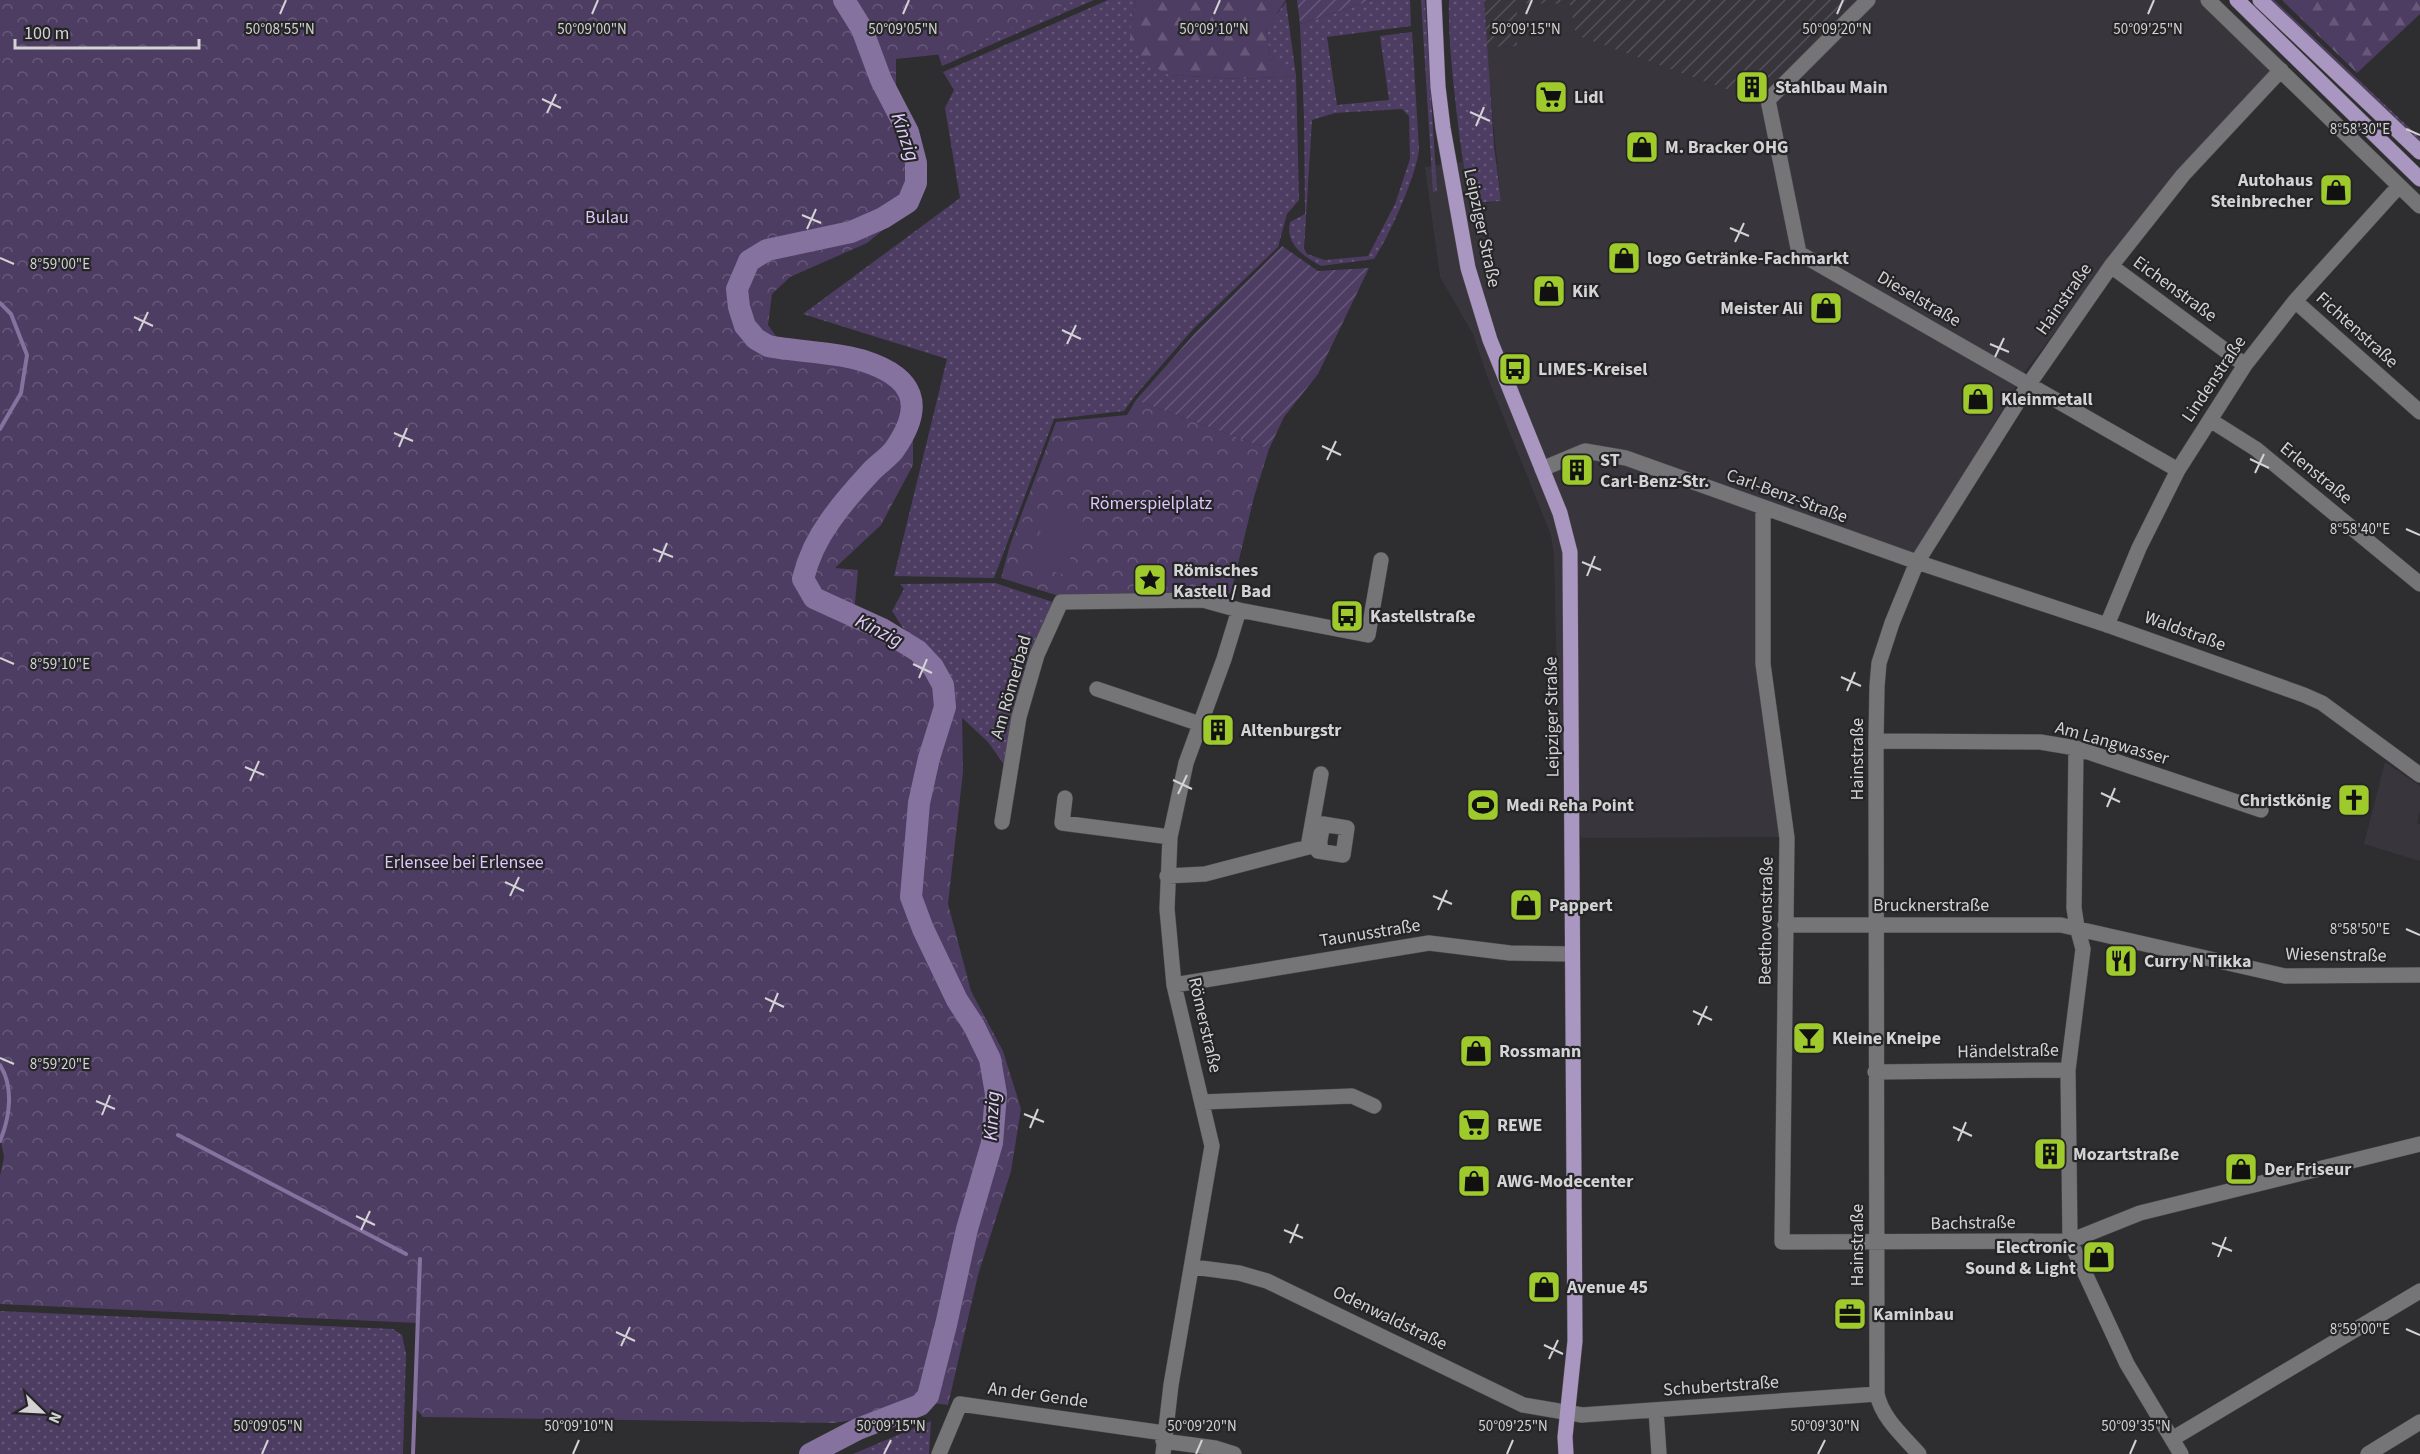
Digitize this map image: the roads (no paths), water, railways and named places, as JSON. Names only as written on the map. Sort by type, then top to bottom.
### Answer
[{"type":"main road","name":"Leipziger Straße","points":[[1434,0],[1438,87],[1443,128],[1468,268],[1490,340],[1567,533],[1571,563],[1575,1341],[1565,1437],[1566,1454]]},
{"type":"main road","points":[[2237,0],[2420,179]]},
{"type":"main road","points":[[2260,0],[2420,152]]},
{"type":"street","name":"Dieselstraße","points":[[1868,0],[1768,100],[1798,254],[2029,384]]},
{"type":"street","points":[[2208,0],[2420,206]]},
{"type":"street","name":"Hainstraße","points":[[1919,1454],[1884,1414],[1876,1394],[1876,686],[1880,663],[1892,623],[1917,562],[2029,384],[2111,266],[2183,175],[2281,70]]},
{"type":"street","name":"Lindenstraße","points":[[2107,625],[2139,548],[2178,470],[2245,365],[2295,301],[2399,186]]},
{"type":"street","name":"Eichenstraße","points":[[2111,266],[2245,365]]},
{"type":"street","name":"Fichtenstraße","points":[[2295,301],[2420,412]]},
{"type":"street","points":[[2029,384],[2178,470]]},
{"type":"street","name":"Erlenstraße","points":[[2210,420],[2256,449],[2420,584]]},
{"type":"street","name":"Carl-Benz-Straße","points":[[1542,469],[1585,451],[1626,458],[1917,562]]},
{"type":"street","name":"Beethovenstraße","points":[[1763,508],[1764,664],[1787,838],[1782,1242],[1876,1243]]},
{"type":"street","points":[[1239,610],[1368,635],[1381,560]]},
{"type":"street","name":"Waldstraße","points":[[1917,562],[2304,694],[2322,703],[2420,775]]},
{"type":"street","name":"Am Römerbad","points":[[1002,822],[1019,717],[1037,655],[1060,602],[1203,600],[1239,610]]},
{"type":"street","name":"Römerstraße","points":[[1163,1443],[1211,1157],[1211,1135],[1174,985],[1168,937],[1167,876],[1170,837],[1186,763],[1224,659],[1239,610]]},
{"type":"street","points":[[1097,689],[1200,724]]},
{"type":"street","name":"Am Langwasser","points":[[1876,741],[2040,742],[2076,748],[2261,810]]},
{"type":"street","points":[[2076,748],[2074,908],[2083,949],[2068,1070],[2070,1241],[2127,1364],[2181,1454]]},
{"type":"street","points":[[1167,876],[1205,874],[1314,845],[1321,774]]},
{"type":"street","points":[[1065,798],[1062,823],[1170,837]]},
{"type":"street","name":"Brucknerstraße","points":[[1785,925],[2061,925],[2077,927]]},
{"type":"street","name":"Wiesenstraße","points":[[2077,927],[2285,976],[2420,975]]},
{"type":"street","name":"Taunusstraße","points":[[1174,985],[1429,943],[1510,953],[1572,954]]},
{"type":"street","name":"Händelstraße","points":[[1875,1072],[2068,1070]]},
{"type":"street","points":[[1203,1102],[1352,1096],[1374,1106]]},
{"type":"street","points":[[2070,1241],[2140,1214],[2420,1144]]},
{"type":"street","name":"Bachstraße","points":[[1876,1243],[2070,1241]]},
{"type":"street","name":"Odenwaldstraße","points":[[1193,1266],[1239,1273],[1267,1281],[1523,1405],[1569,1414]]},
{"type":"street","points":[[2172,1439],[2420,1292]]},
{"type":"street","name":"Schubertstraße","points":[[1569,1414],[1876,1394]]},
{"type":"street","name":"An der Gende","points":[[939,1454],[960,1404],[1163,1443]]},
{"type":"street","points":[[1656,1410],[1659,1454]]},
{"type":"street","points":[[2368,1454],[2389,1449],[2420,1422]]},
{"type":"street","points":[[1163,1443],[1215,1448],[1234,1454]]},
{"type":"waterway","name":"Kinzig","points":[[810,1454],[858,1429],[920,1405],[928,1396],[967,1229],[992,1143],[996,1094],[990,1059],[974,1026],[957,1000],[923,929],[911,897],[919,803],[929,758],[945,707],[943,685],[933,667],[918,651],[882,629],[814,598],[803,579],[814,549],[830,521],[848,497],[894,450],[904,434],[910,419],[912,406],[910,395],[904,384],[894,375],[864,361],[768,346],[756,339],[745,326],[739,307],[737,289],[749,261],[767,250],[851,232],[883,218],[908,202],[916,183],[916,163],[908,132],[881,80],[862,29],[844,0]]},
{"type":"waterway","points":[[0,303],[11,314],[27,355],[21,393],[0,429]]},
{"type":"waterway","points":[[0,1065],[9,1092],[8,1112],[0,1141]]},
{"type":"waterway","points":[[178,1135],[406,1254]]},
{"type":"waterway","points":[[413,1454],[420,1259]]},
{"type":"place","name":"Stahlbau Main","points":[[1752,87]]},
{"type":"place","name":"Lidl","points":[[1551,97]]},
{"type":"place","name":"M. Bracker OHG","points":[[1642,147]]},
{"type":"place","name":"Autohaus Steinbrecher","points":[[2336,190]]},
{"type":"place","name":"logo Getränke-Fachmarkt","points":[[1624,258]]},
{"type":"place","name":"KiK","points":[[1549,291]]},
{"type":"place","name":"Meister Ali","points":[[1826,308]]},
{"type":"place","name":"LIMES-Kreisel","points":[[1515,369]]},
{"type":"place","name":"Kleinmetall","points":[[1978,399]]},
{"type":"place","name":"ST Carl-Benz-Str.","points":[[1577,470]]},
{"type":"place","name":"Römisches Kastell / Bad","points":[[1150,580]]},
{"type":"place","name":"Kastellstraße","points":[[1347,616]]},
{"type":"place","name":"Altenburgstr","points":[[1218,730]]},
{"type":"place","name":"Christkönig","points":[[2354,800]]},
{"type":"place","name":"Medi Reha Point","points":[[1483,805]]},
{"type":"place","name":"Pappert","points":[[1526,905]]},
{"type":"place","name":"Curry N Tikka","points":[[2121,961]]},
{"type":"place","name":"Kleine Kneipe","points":[[1809,1038]]},
{"type":"place","name":"Rossmann","points":[[1476,1051]]},
{"type":"place","name":"REWE","points":[[1474,1125]]},
{"type":"place","name":"Mozartstraße","points":[[2050,1154]]},
{"type":"place","name":"Der Friseur","points":[[2241,1169]]},
{"type":"place","name":"AWG-Modecenter","points":[[1474,1181]]},
{"type":"place","name":"Electronic Sound & Light","points":[[2099,1257]]},
{"type":"place","name":"Avenue 45","points":[[1544,1287]]},
{"type":"place","name":"Kaminbau","points":[[1850,1314]]},
{"type":"park label","name":"Bulau","points":[[607,217]]},
{"type":"park label","name":"Römerspielplatz","points":[[1151,503]]},
{"type":"park label","name":"Erlensee bei Erlensee","points":[[464,862]]}]
